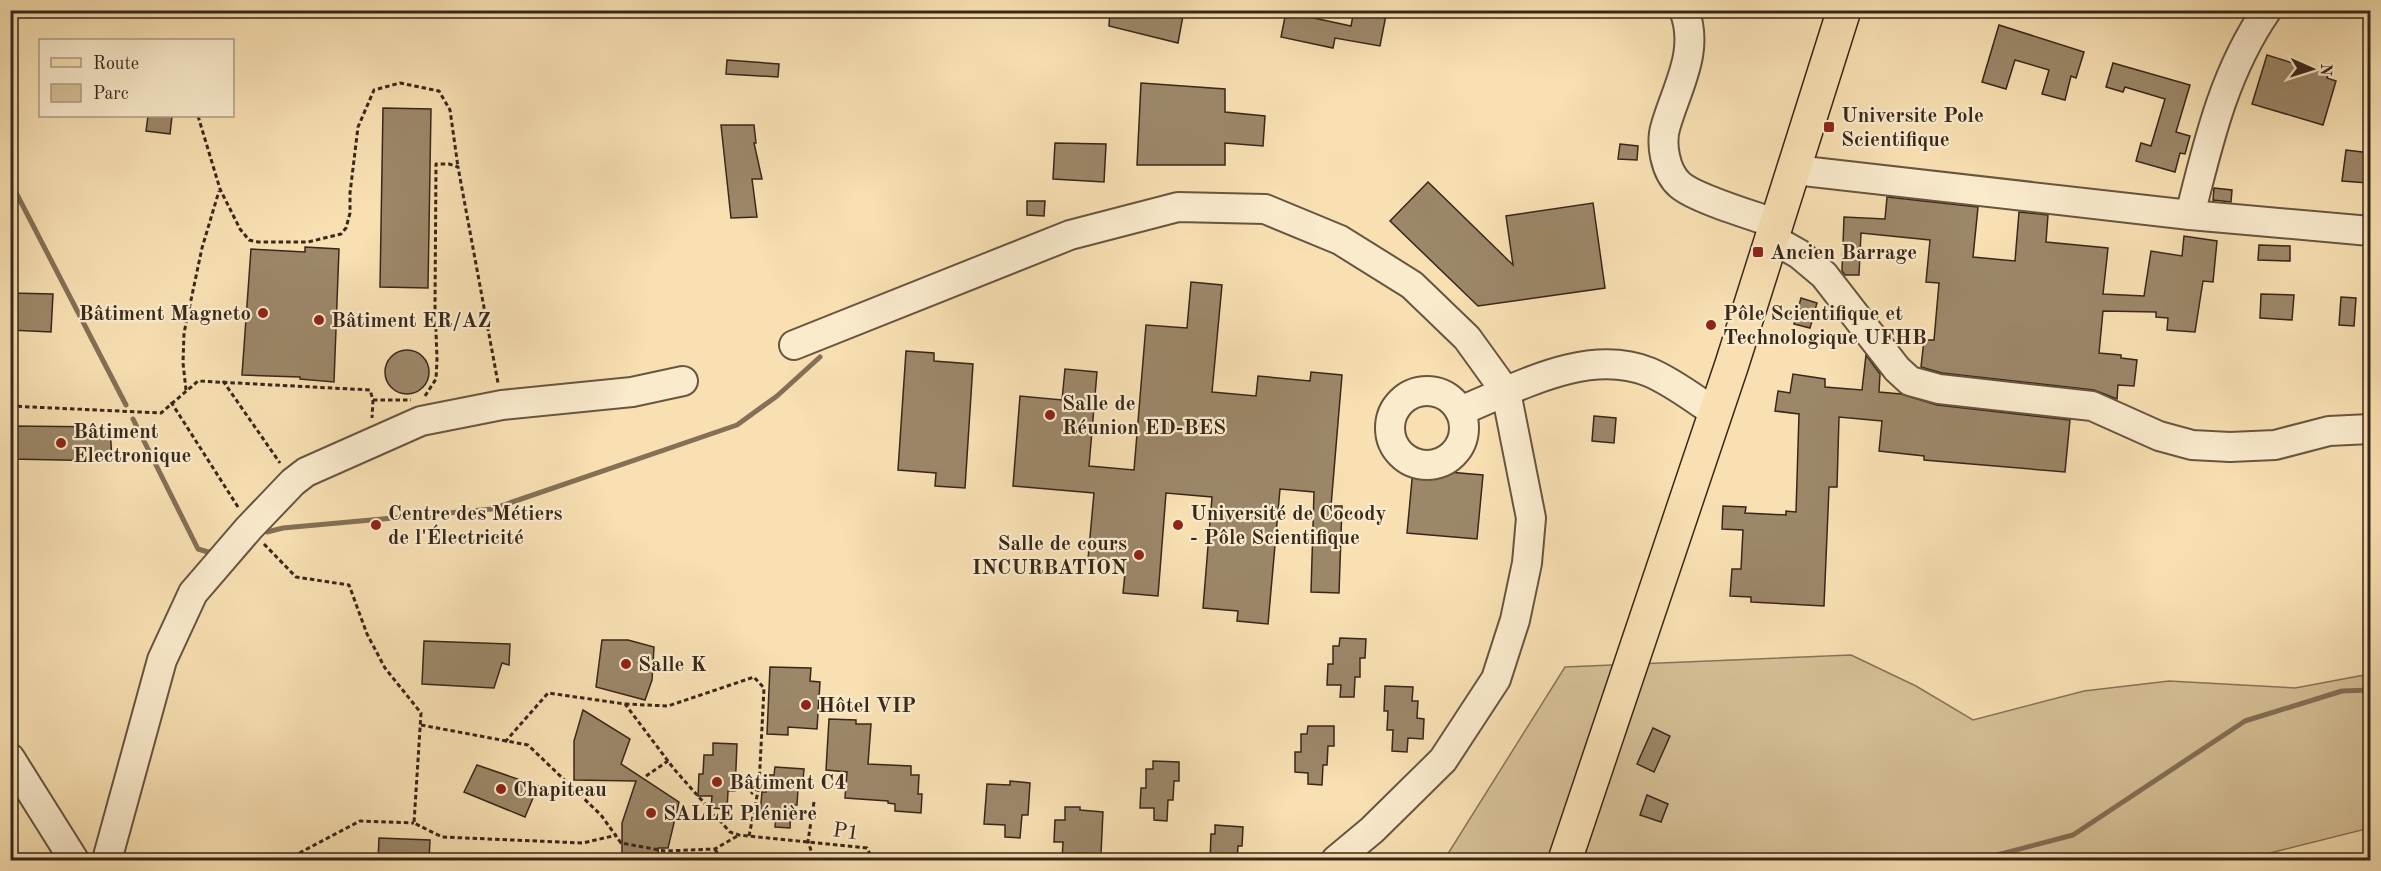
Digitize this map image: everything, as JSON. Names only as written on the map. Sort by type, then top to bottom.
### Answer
[{"type":"main road","points":[[1565,861],[1716,413],[1844,10]]},
{"type":"street","points":[[1684,10],[1690,34],[1688,58],[1665,126],[1663,142],[1666,161],[1672,173],[1679,184],[1774,231],[1824,275],[1897,369],[1910,381],[1939,389],[2092,406],[2159,436],[2192,445],[2230,447],[2275,445],[2329,431],[2370,429]]},
{"type":"street","points":[[2190,215],[2216,115],[2239,57],[2267,10]]},
{"type":"street","points":[[1795,170],[2190,215],[2370,231]]},
{"type":"street","points":[[794,345],[1070,235],[1178,207],[1265,209],[1340,240],[1412,285],[1467,338],[1506,393],[1531,518],[1527,563],[1515,620],[1496,679],[1443,760],[1372,830],[1336,861]]},
{"type":"street","points":[[1460,411],[1575,366],[1601,363],[1648,372],[1665,380],[1716,413]]},
{"type":"street","points":[[107,861],[162,660],[193,593],[249,528],[293,482],[306,472],[421,421],[502,405],[632,392],[683,381]]},
{"type":"street","points":[[10,758],[74,861]]},
{"type":"path","points":[[198,117],[220,189],[240,229],[249,240],[308,242],[341,234],[346,228],[350,213],[350,193],[358,127],[374,90],[400,83],[439,91],[450,110],[458,167],[502,405]]},
{"type":"path","points":[[10,406],[161,413],[198,381],[370,390],[373,400],[418,400],[428,394],[436,379],[436,164],[458,167]]},
{"type":"path","points":[[186,390],[183,363],[184,333],[202,248],[220,189]]},
{"type":"path","points":[[223,381],[293,482]]},
{"type":"path","points":[[171,402],[246,519],[249,528],[296,577],[349,585],[367,634],[385,668],[422,713],[414,823]]},
{"type":"path","points":[[505,742],[548,693],[625,704],[668,706],[754,677],[764,688],[759,786],[749,836]]},
{"type":"path","points":[[625,704],[668,761],[730,832],[739,835],[808,841]]},
{"type":"path","points":[[421,725],[528,746],[601,815],[621,843],[665,851],[715,849],[739,835]]},
{"type":"path","points":[[646,776],[668,761]]},
{"type":"path","points":[[751,794],[759,786]]},
{"type":"path","points":[[814,802],[808,841],[814,861]]},
{"type":"path","points":[[285,861],[360,821],[414,823],[442,837],[583,843],[616,835]]},
{"type":"path","name":"P1","points":[[808,841],[867,848],[873,861]]},
{"type":"path","points":[[715,849],[722,861]]},
{"type":"green space","points":[[1851,655],[1916,686],[1973,720],[2084,691],[2169,681],[2295,688],[2370,674],[2370,828],[2242,860],[1444,860],[1565,667]]},
{"type":"building","points":[[1110,10],[1184,10],[1178,43],[1109,26]]},
{"type":"building","points":[[1354,10],[1386,15],[1380,46],[1335,38],[1333,48],[1281,37],[1286,12],[1351,26]]},
{"type":"building","points":[[1999,25],[2084,52],[2076,78],[2071,76],[2065,100],[2042,94],[2049,70],[2015,60],[2006,89],[1982,82]]},
{"type":"building","points":[[2267,55],[2328,74],[2327,78],[2336,81],[2323,125],[2252,104]]},
{"type":"building","points":[[727,60],[779,64],[778,77],[726,74]]},
{"type":"building","points":[[2113,63],[2190,85],[2176,132],[2190,136],[2185,154],[2180,153],[2175,172],[2136,161],[2141,143],[2151,146],[2165,99],[2125,87],[2123,92],[2106,87]]},
{"type":"building","points":[[1141,83],[1225,89],[1225,112],[1265,116],[1263,146],[1225,143],[1225,165],[1137,165]]},
{"type":"building","points":[[383,108],[431,109],[428,288],[380,287]]},
{"type":"building","points":[[148,117],[172,117],[170,134],[146,131]]},
{"type":"building","points":[[721,125],[754,125],[756,143],[754,143],[762,179],[752,179],[757,217],[731,218]]},
{"type":"building","points":[[1055,143],[1106,144],[1104,182],[1053,179]]},
{"type":"building","points":[[1620,144],[1638,146],[1637,160],[1618,159]]},
{"type":"building","points":[[2346,150],[2370,153],[2368,183],[2342,181]]},
{"type":"building","points":[[1428,182],[1513,265],[1506,216],[1593,203],[1605,288],[1478,306],[1390,221]]},
{"type":"building","points":[[2214,188],[2232,190],[2231,202],[2213,200]]},
{"type":"building","points":[[1887,197],[1978,207],[1973,257],[2015,261],[2019,212],[2048,215],[2046,242],[2108,248],[2103,294],[2144,296],[2151,251],[2182,256],[2184,236],[2217,241],[2213,282],[2203,281],[2195,332],[2167,330],[2168,318],[2156,317],[2156,312],[2103,311],[2099,353],[2121,355],[2121,358],[2137,360],[2134,386],[2118,385],[2117,399],[2094,390],[1942,373],[1921,367],[1924,340],[1934,340],[1939,283],[1926,282],[1930,240],[1861,233],[1859,275],[1845,275],[1842,271],[1844,217],[1885,219]]},
{"type":"building","points":[[1027,201],[1045,201],[1044,216],[1027,215]]},
{"type":"building","points":[[2259,245],[2290,246],[2290,261],[2258,260]]},
{"type":"building","points":[[305,247],[339,249],[334,382],[300,379],[300,377],[242,375],[251,249],[305,252]]},
{"type":"building","points":[[1191,282],[1222,285],[1212,392],[1256,396],[1258,376],[1310,381],[1311,372],[1342,375],[1331,506],[1342,506],[1339,593],[1311,592],[1314,492],[1280,489],[1268,624],[1237,621],[1238,611],[1203,608],[1212,497],[1166,493],[1158,596],[1123,593],[1126,563],[1088,559],[1094,493],[1013,486],[1020,396],[1062,400],[1065,369],[1097,372],[1089,466],[1134,470],[1146,325],[1187,328]]},
{"type":"building","points":[[10,293],[53,294],[51,332],[10,330]]},
{"type":"building","points":[[2261,294],[2294,295],[2292,320],[2260,318]]},
{"type":"building","points":[[2341,297],[2356,298],[2354,326],[2339,325]]},
{"type":"building","points":[[1801,298],[1817,303],[1810,328],[1794,324]]},
{"type":"building","points":[[407,350],[416,351],[423,356],[428,363],[428,381],[423,388],[416,393],[407,394],[398,393],[391,388],[386,381],[385,372],[386,363],[391,356],[398,351]]},
{"type":"building","points":[[906,351],[934,353],[934,361],[973,364],[965,488],[935,486],[936,473],[898,470]]},
{"type":"building","points":[[1866,355],[1880,374],[1879,392],[1901,394],[1937,405],[2070,420],[2065,472],[1924,460],[1924,456],[1879,451],[1882,421],[1839,417],[1837,487],[1829,487],[1824,606],[1751,602],[1751,597],[1730,596],[1732,569],[1741,569],[1743,530],[1722,529],[1723,506],[1746,507],[1745,513],[1786,515],[1786,511],[1796,512],[1799,414],[1775,411],[1778,391],[1790,393],[1793,374],[1825,379],[1825,387],[1862,390]]},
{"type":"building","points":[[1594,416],[1616,418],[1614,443],[1592,441]]},
{"type":"building","name":"Bâtiment Electronique","points":[[10,426],[110,427],[112,461],[10,459]]},
{"type":"building","points":[[1413,469],[1483,475],[1477,539],[1407,533]]},
{"type":"building","points":[[1340,638],[1366,639],[1365,658],[1360,658],[1360,677],[1355,677],[1354,697],[1340,697],[1341,685],[1327,685],[1328,664],[1333,664],[1333,646],[1339,646]]},
{"type":"building","name":"Salle K","points":[[602,640],[628,640],[654,647],[652,680],[645,700],[596,687]]},
{"type":"building","points":[[424,641],[510,644],[509,665],[502,663],[494,688],[422,684]]},
{"type":"building","points":[[770,667],[811,668],[810,681],[820,682],[817,729],[788,727],[788,735],[767,734]]},
{"type":"building","points":[[1385,686],[1413,687],[1412,701],[1418,701],[1417,718],[1424,719],[1423,739],[1408,738],[1407,752],[1392,751],[1393,730],[1387,730],[1388,711],[1384,711]]},
{"type":"building","points":[[583,710],[630,739],[621,764],[679,802],[668,848],[658,848],[659,861],[622,861],[622,823],[636,781],[574,780],[574,741]]},
{"type":"building","points":[[829,719],[856,720],[856,724],[871,724],[868,764],[911,766],[911,775],[919,775],[918,794],[922,794],[921,813],[895,811],[895,804],[888,803],[888,801],[845,798],[847,772],[826,770]]},
{"type":"building","points":[[1308,726],[1334,726],[1334,746],[1328,746],[1327,765],[1323,765],[1322,785],[1308,784],[1308,773],[1295,772],[1295,752],[1301,752],[1301,734],[1307,734]]},
{"type":"building","points":[[1653,728],[1670,736],[1654,772],[1637,764]]},
{"type":"building","name":"Bâtiment C4","points":[[713,743],[737,744],[735,791],[728,791],[727,809],[711,808],[712,796],[698,796],[699,774],[703,774],[704,755],[713,755]]},
{"type":"building","points":[[1153,761],[1179,762],[1179,781],[1174,781],[1173,800],[1168,800],[1167,821],[1154,820],[1154,808],[1140,808],[1141,788],[1146,788],[1146,769],[1153,769]]},
{"type":"building","name":"Chapiteau","points":[[477,765],[538,786],[525,817],[464,792]]},
{"type":"building","points":[[775,767],[804,769],[802,790],[798,789],[797,805],[791,805],[790,828],[775,827],[776,816],[760,815],[762,792],[766,792],[767,775],[774,775]]},
{"type":"building","points":[[1010,781],[1030,783],[1028,815],[1022,815],[1020,838],[1005,837],[1005,825],[984,824],[987,784],[1010,785]]},
{"type":"building","points":[[1647,795],[1668,804],[1661,822],[1640,815]]},
{"type":"building","points":[[1065,807],[1080,807],[1080,810],[1103,812],[1101,854],[1077,853],[1077,861],[1062,861],[1063,842],[1054,842],[1055,820],[1065,820]]},
{"type":"building","points":[[1215,825],[1243,827],[1242,846],[1238,846],[1237,861],[1210,861],[1211,834],[1215,834]]},
{"type":"building","points":[[379,838],[430,840],[429,861],[378,861]]},
{"type":"waterway","points":[[10,181],[126,405]]},
{"type":"waterway","points":[[267,532],[283,528],[492,509],[737,425],[777,396],[820,357]]},
{"type":"waterway","points":[[133,419],[198,549],[208,552],[215,551]]},
{"type":"waterway","points":[[1978,860],[2073,835],[2245,721],[2342,691],[2370,690]]},
{"type":"place","name":"Universite Pole Scientifique","points":[[1829,127]]},
{"type":"place","name":"Ancien Barrage","points":[[1758,252]]},
{"type":"place","name":"Bâtiment Magneto","points":[[263,313]]},
{"type":"place","name":"Bâtiment ER/AZ","points":[[319,320]]},
{"type":"place","name":"Pôle Scientifique et Technologique UFHB","points":[[1711,325]]},
{"type":"place","name":"Salle de Réunion ED-BES","points":[[1050,415]]},
{"type":"place","name":"Bâtiment Electronique","points":[[61,443]]},
{"type":"place","name":"Centre des Métiers de l'Électricité","points":[[376,525]]},
{"type":"place","name":"Université de Cocody - Pôle Scientifique","points":[[1178,525]]},
{"type":"place","name":"Salle de cours INCURBATION","points":[[1139,555]]},
{"type":"place","name":"Salle K","points":[[626,664]]},
{"type":"place","name":"Hôtel VIP","points":[[806,705]]},
{"type":"place","name":"Bâtiment C4","points":[[717,782]]},
{"type":"place","name":"Chapiteau","points":[[501,789]]},
{"type":"place","name":"SALLE Plénière","points":[[651,813]]}]
